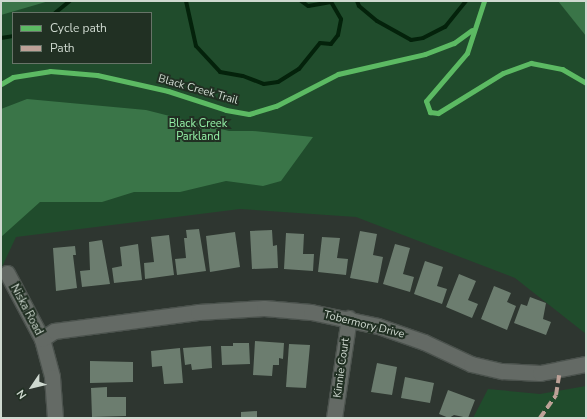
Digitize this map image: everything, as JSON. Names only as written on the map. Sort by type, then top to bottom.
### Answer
[{"type":"street","name":"Niska Road","points":[[7,273],[42,339],[52,377],[55,418]]},
{"type":"street","name":"Tobermory Drive","points":[[42,339],[54,332],[198,312],[264,308],[311,312],[349,318],[424,342],[471,364],[502,371],[540,373],[586,364]]},
{"type":"street","name":"Kinnie Court","points":[[334,418],[349,318]]},
{"type":"green space","name":"Black Creek Parkland","points":[[1,1],[586,1],[586,334],[515,278],[356,217],[240,209],[16,237],[1,269]]},
{"type":"green space","points":[[1,1],[49,1],[1,15]]},
{"type":"green space","points":[[558,1],[586,1],[586,36]]},
{"type":"green space","name":"Black Creek Parkland","points":[[27,99],[146,110],[229,131],[253,131],[313,137],[281,181],[263,186],[226,181],[180,192],[134,192],[102,202],[40,202],[1,237],[1,109]]},
{"type":"green space","points":[[586,386],[586,418],[473,418],[488,389],[540,394]]},
{"type":"building","points":[[199,229],[206,271],[177,275],[175,259],[186,258],[184,238],[187,238],[186,230]]},
{"type":"building","points":[[272,230],[273,246],[277,245],[278,268],[252,269],[250,231]]},
{"type":"building","points":[[360,231],[377,234],[373,255],[383,257],[378,283],[350,278]]},
{"type":"building","points":[[235,232],[240,267],[210,272],[206,236]]},
{"type":"building","points":[[286,233],[304,234],[303,254],[314,254],[313,271],[284,269]]},
{"type":"building","points":[[169,235],[174,275],[145,279],[144,263],[154,262],[151,237]]},
{"type":"building","points":[[322,237],[340,238],[337,258],[348,259],[346,275],[318,272]]},
{"type":"building","points":[[102,240],[110,284],[82,287],[80,271],[90,270],[89,242]]},
{"type":"building","points":[[138,244],[142,280],[114,283],[112,268],[122,266],[120,247]]},
{"type":"building","points":[[395,244],[410,248],[403,274],[414,277],[410,292],[383,284]]},
{"type":"building","points":[[75,246],[76,255],[73,255],[77,288],[56,291],[53,248]]},
{"type":"building","points":[[425,261],[443,267],[437,286],[447,289],[442,304],[414,294]]},
{"type":"building","points":[[459,274],[476,281],[468,300],[478,304],[472,318],[446,307]]},
{"type":"building","points":[[494,286],[511,293],[507,302],[516,306],[507,330],[481,319]]},
{"type":"building","points":[[530,297],[546,303],[543,319],[551,322],[546,335],[514,323],[521,304],[527,306]]},
{"type":"building","points":[[255,341],[284,343],[283,359],[279,358],[279,365],[273,365],[272,376],[253,375]]},
{"type":"building","points":[[233,343],[249,343],[250,364],[222,365],[221,346],[233,346]]},
{"type":"building","points":[[289,344],[310,345],[306,388],[286,387]]},
{"type":"building","points":[[211,346],[212,368],[192,370],[191,364],[185,365],[183,348]]},
{"type":"building","points":[[180,348],[183,383],[164,384],[162,366],[152,367],[151,351]]},
{"type":"building","points":[[90,361],[133,362],[133,382],[90,383]]},
{"type":"building","points":[[377,363],[397,367],[392,395],[371,392]]},
{"type":"building","points":[[405,377],[434,383],[430,403],[401,398]]},
{"type":"building","points":[[107,387],[107,397],[126,397],[126,416],[92,417],[91,388]]},
{"type":"building","points":[[448,390],[475,400],[468,418],[454,415],[449,418],[439,414]]},
{"type":"building","points":[[257,411],[257,418],[241,418],[241,412]]},
{"type":"waterway","points":[[56,12],[70,1]]},
{"type":"waterway","points":[[186,1],[196,46],[220,72],[243,76],[264,84],[278,82],[299,69],[320,43],[331,44],[338,35],[341,19],[331,2],[308,6],[301,1]]},
{"type":"waterway","points":[[357,1],[359,6],[377,21],[411,40],[423,38],[445,27],[466,1]]},
{"type":"waterway","points":[[1,38],[12,36]]},
{"type":"marked path","points":[[540,418],[556,395],[560,371]]},
{"type":"cycle path","points":[[484,1],[467,53],[426,101],[430,112],[438,113],[503,73],[531,63],[562,69],[586,83]]},
{"type":"cycle path","name":"Black Creek Trail","points":[[1,84],[13,77],[50,71],[97,75],[168,91],[226,110],[249,114],[276,106],[338,74],[425,54],[454,43],[472,30]]}]
